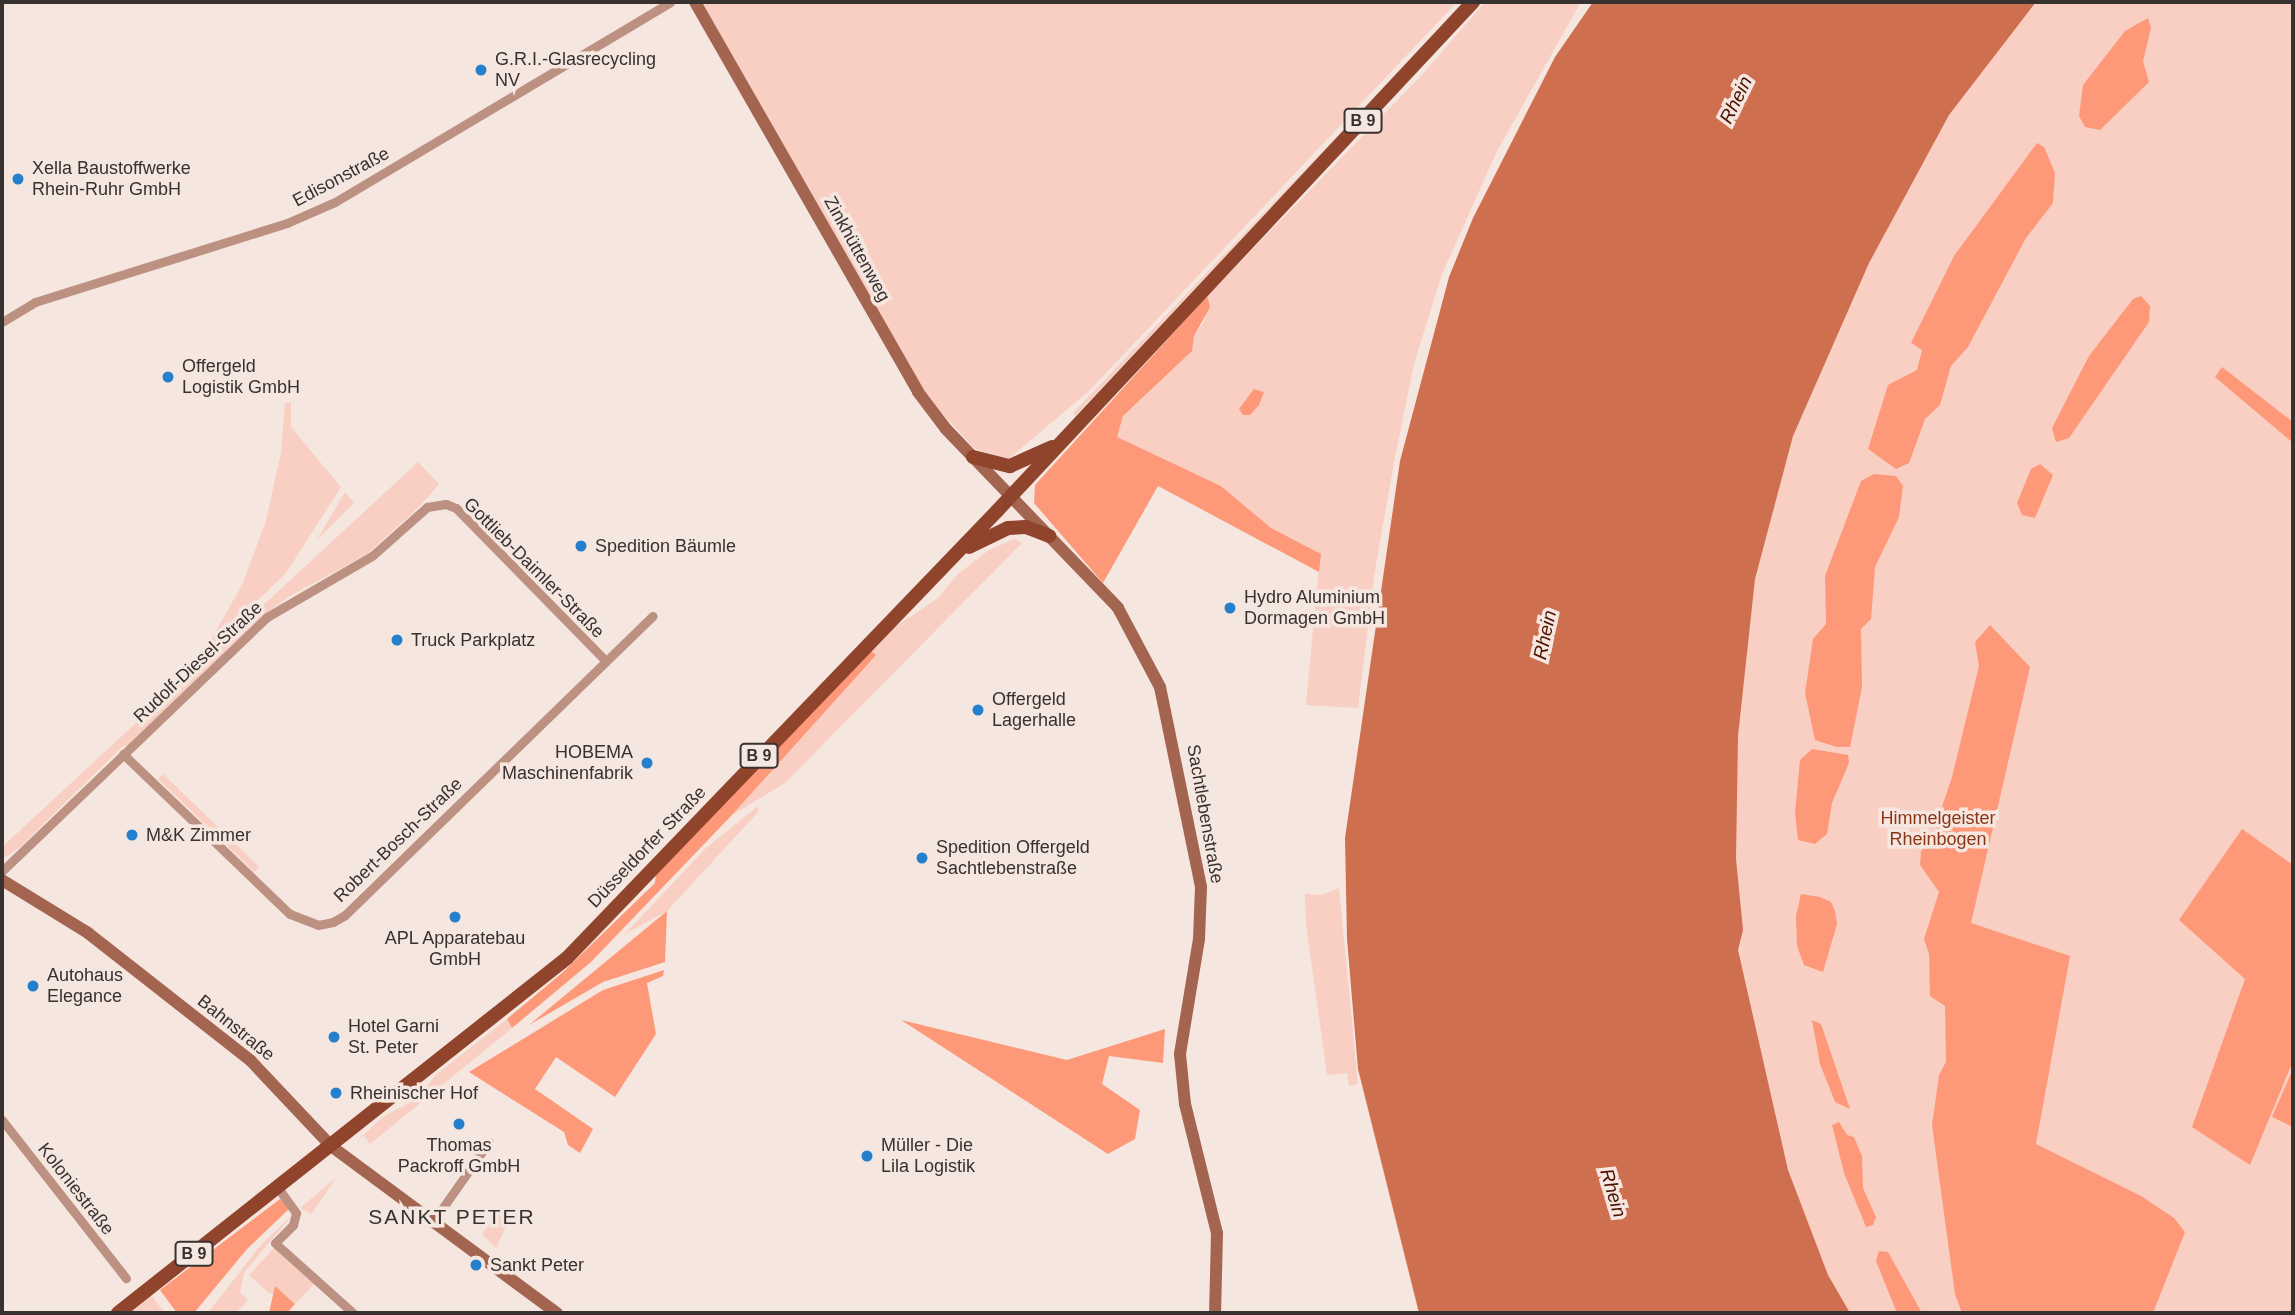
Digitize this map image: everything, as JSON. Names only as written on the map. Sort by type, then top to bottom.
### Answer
[{"type":"main road","name":"B 9","points":[[1011,496],[1473,2]]},
{"type":"main road","points":[[973,457],[1010,466],[1062,442]]},
{"type":"main road","name":"Düsseldorfer Straße","points":[[118,1313],[567,958],[1011,496]]},
{"type":"main road","points":[[953,556],[1008,528],[1026,527],[1049,536]]},
{"type":"street","name":"Edisonstraße","points":[[2,322],[35,302],[287,223],[335,202],[670,2]]},
{"type":"street","name":"Zinkhüttenweg","points":[[695,2],[918,392],[973,457],[1011,496]]},
{"type":"street","name":"Sachtlebenstraße","points":[[1011,496],[1094,579],[1140,642],[1160,687],[1180,769],[1201,887],[1199,939],[1182,1025],[1182,1079],[1217,1233],[1215,1313]]},
{"type":"street","name":"Gottlieb-Daimler-Straße","points":[[437,504],[456,508],[606,661]]},
{"type":"street","name":"Rudolf-Diesel-Straße","points":[[2,871],[283,605],[372,556],[417,514],[437,504]]},
{"type":"street","name":"Robert-Bosch-Straße","points":[[123,754],[290,914],[318,925],[345,915],[652,616]]},
{"type":"street","name":"Bahnstraße","points":[[2,880],[88,933],[251,1060],[331,1146],[557,1313]]},
{"type":"street","name":"Koloniestraße","points":[[2,1119],[126,1278]]},
{"type":"street","points":[[432,1223],[489,1142]]},
{"type":"street","points":[[278,1188],[296,1213],[293,1225],[275,1243],[353,1313]]},
{"type":"green space","points":[[702,2],[1457,2],[1090,390],[1006,461],[974,448],[923,392]]},
{"type":"green space","points":[[1485,2],[1581,2],[1497,151],[1442,274],[1414,364],[1395,457],[1374,576],[1358,708],[1306,705],[1320,554],[1271,528],[1221,486],[1116,437],[1123,416],[1192,351],[1194,336],[1204,322],[1207,296],[1421,76]]},
{"type":"green space","name":"Himmelgeister Rheinbogen","points":[[1865,2],[2293,2],[2293,1313],[1648,1313],[1624,1236]]},
{"type":"green space","points":[[2148,18],[2151,28],[2143,61],[2149,82],[2100,130],[2085,127],[2079,116],[2083,85],[2125,31]]},
{"type":"green space","points":[[1387,84],[1075,416],[1073,413]]},
{"type":"green space","points":[[2037,143],[2044,147],[2055,173],[2053,203],[2026,238],[1968,347],[1951,366],[1940,405],[1925,419],[1909,463],[1896,469],[1868,449],[1888,385],[1917,370],[1922,350],[1911,343],[1954,256]]},
{"type":"green space","points":[[1207,296],[1210,307],[1194,336],[1192,351],[1123,416],[1117,437],[1221,486],[1271,528],[1321,554],[1319,572],[1158,486],[1103,583],[1034,503],[1035,485]]},
{"type":"green space","points":[[2141,296],[2150,306],[2149,322],[2069,438],[2056,442],[2052,428],[2089,356],[2133,299]]},
{"type":"green space","points":[[2222,367],[2293,422],[2293,443],[2215,377]]},
{"type":"green space","points":[[1254,389],[1264,392],[1259,405],[1250,415],[1243,415],[1239,409]]},
{"type":"green space","points":[[291,402],[291,427],[341,487],[286,573],[204,652],[242,585],[266,521],[281,452],[285,403]]},
{"type":"green space","points":[[418,462],[439,484],[421,505],[367,554],[288,597],[261,617],[19,848],[2,859],[2,847]]},
{"type":"green space","points":[[2040,464],[2053,475],[2035,518],[2022,515],[2017,503],[2031,469]]},
{"type":"green space","points":[[1874,474],[1896,476],[1903,486],[1899,517],[1875,567],[1871,619],[1861,629],[1862,687],[1850,747],[1837,747],[1815,740],[1805,693],[1813,639],[1826,624],[1825,576],[1861,481]]},
{"type":"green space","points":[[345,492],[354,503],[317,540]]},
{"type":"green space","points":[[1015,539],[1022,543],[785,783],[731,816],[886,633],[938,598],[958,574],[989,550]]},
{"type":"green space","points":[[1990,625],[2030,667],[1971,923],[2070,956],[2036,1144],[2141,1196],[2174,1218],[2185,1232],[2153,1313],[1962,1313],[1955,1294],[1932,1125],[1939,1075],[1946,1062],[1945,1006],[1930,996],[1929,954],[1924,939],[1939,892],[1920,865],[1921,851],[1931,840],[1952,777],[1979,666],[1975,642]]},
{"type":"green space","points":[[870,650],[876,655],[731,816],[591,962],[512,1028],[507,1019],[562,973],[655,883],[656,873]]},
{"type":"green space","points":[[1812,749],[1848,755],[1849,763],[1832,803],[1827,834],[1815,844],[1798,840],[1795,813],[1800,760]]},
{"type":"green space","points":[[163,774],[259,867],[255,872],[158,779]]},
{"type":"green space","points":[[757,807],[759,811],[667,911],[625,934],[706,848]]},
{"type":"green space","points":[[2242,829],[2293,865],[2293,1061],[2250,1165],[2192,1127],[2245,979],[2179,920]]},
{"type":"green space","points":[[1339,888],[1358,1084],[1349,1086],[1347,1073],[1327,1075],[1306,924],[1305,894],[1321,895]]},
{"type":"green space","points":[[1801,894],[1831,902],[1835,911],[1837,924],[1823,972],[1804,965],[1797,946],[1796,916]]},
{"type":"green space","points":[[667,911],[665,962],[603,982],[529,1025]]},
{"type":"green space","points":[[664,970],[663,976],[647,983],[656,1034],[615,1097],[556,1057],[535,1089],[593,1129],[580,1153],[568,1145],[564,1132],[469,1072],[603,990]]},
{"type":"green space","points":[[507,1019],[512,1028],[370,1144],[364,1136],[358,1140],[384,1116],[415,1100],[437,1074]]},
{"type":"green space","points":[[901,1020],[1067,1060],[1165,1029],[1163,1063],[1109,1056],[1102,1084],[1140,1110],[1135,1139],[1108,1154]]},
{"type":"green space","points":[[1812,1020],[1821,1024],[1850,1109],[1835,1102],[1820,1064]]},
{"type":"green space","points":[[2293,1069],[2293,1127],[2272,1117]]},
{"type":"green space","points":[[1839,1122],[1847,1135],[1854,1137],[1862,1156],[1863,1188],[1876,1217],[1873,1225],[1866,1227],[1844,1173],[1832,1125]]},
{"type":"green space","points":[[337,1177],[311,1214],[300,1208]]},
{"type":"green space","points":[[280,1199],[289,1209],[247,1249],[194,1313],[177,1313],[160,1290]]},
{"type":"green space","points":[[497,1213],[509,1221],[496,1248],[482,1234]]},
{"type":"green space","points":[[291,1216],[244,1273],[240,1293],[248,1300],[236,1313],[208,1313],[260,1246]]},
{"type":"green space","points":[[274,1248],[314,1284],[295,1304],[276,1287],[275,1294],[269,1293],[249,1275]]},
{"type":"green space","points":[[1879,1251],[1888,1252],[1922,1313],[1897,1313],[1876,1261]]},
{"type":"green space","points":[[275,1286],[295,1304],[287,1313],[269,1313]]},
{"type":"green space","points":[[152,1296],[165,1313],[129,1313]]},
{"type":"water","name":"Rhein","points":[[1593,2],[2036,2],[1949,115],[1869,263],[1793,436],[1755,579],[1738,736],[1736,859],[1743,930],[1738,950],[1788,1170],[1828,1275],[1850,1313],[1419,1313],[1358,1069],[1347,939],[1345,838],[1400,461],[1449,277],[1473,218],[1555,57]]},
{"type":"place","name":"G.R.I.-Glasrecycling NV","points":[[481,70]]},
{"type":"place","name":"Xella Baustoffwerke Rhein-Ruhr GmbH","points":[[18,179]]},
{"type":"place","name":"Offergeld Logistik GmbH","points":[[168,377]]},
{"type":"place","name":"Spedition Bäumle","points":[[581,546]]},
{"type":"place","name":"Hydro Aluminium Dormagen GmbH","points":[[1230,608]]},
{"type":"place","name":"Truck Parkplatz","points":[[397,640]]},
{"type":"place","name":"Offergeld Lagerhalle","points":[[978,710]]},
{"type":"place","name":"HOBEMA Maschinenfabrik","points":[[647,763]]},
{"type":"place","name":"M&K Zimmer","points":[[132,835]]},
{"type":"place","name":"Spedition Offergeld Sachtlebenstraße","points":[[922,858]]},
{"type":"place","name":"APL Apparatebau GmbH","points":[[455,917]]},
{"type":"place","name":"Autohaus Elegance","points":[[33,986]]},
{"type":"place","name":"Hotel Garni St. Peter","points":[[334,1037]]},
{"type":"place","name":"Rheinischer Hof","points":[[336,1093]]},
{"type":"place","name":"Thomas Packroff GmbH","points":[[459,1124]]},
{"type":"place","name":"Müller - Die Lila Logistik","points":[[867,1156]]},
{"type":"place","name":"Sankt Peter","points":[[476,1265]]},
{"type":"district","name":"SANKT PETER","points":[[452,1217]]}]
